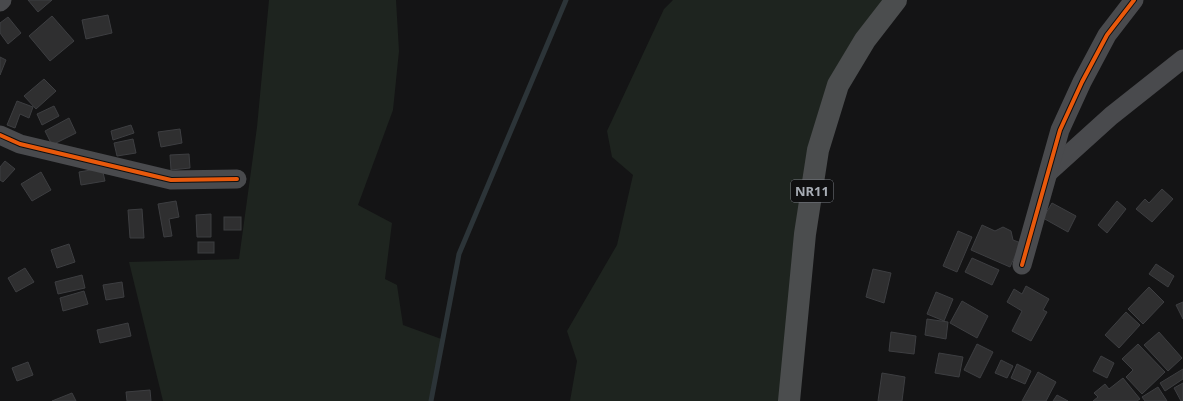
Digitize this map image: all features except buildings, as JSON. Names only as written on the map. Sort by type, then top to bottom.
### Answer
[{"type":"highway","name":"NR11","points":[[789,401],[805,234],[818,150],[838,85],[865,40],[896,0]]},
{"type":"street","points":[[1022,265],[1035,214],[1049,172],[1060,130],[1082,82],[1108,35],[1134,0]]},
{"type":"street","points":[[1049,172],[1111,116],[1183,59]]},
{"type":"street","points":[[0,136],[20,144],[171,180],[237,179]]},
{"type":"shaded area","points":[[269,0],[396,0],[399,51],[393,110],[358,205],[392,223],[385,279],[397,285],[403,325],[444,340],[430,401],[163,401],[129,262],[239,259],[257,127]]},
{"type":"shaded area","points":[[673,0],[896,0],[838,85],[789,401],[570,401],[577,361],[567,331],[617,245],[633,175],[612,157],[607,131],[664,9]]},
{"type":"waterway","points":[[431,401],[459,254],[566,0]]},
{"type":"cycle path","points":[[1022,265],[1060,130],[1082,82],[1107,35],[1134,0]]},
{"type":"cycle path","points":[[0,135],[20,144],[171,180],[237,179]]}]
